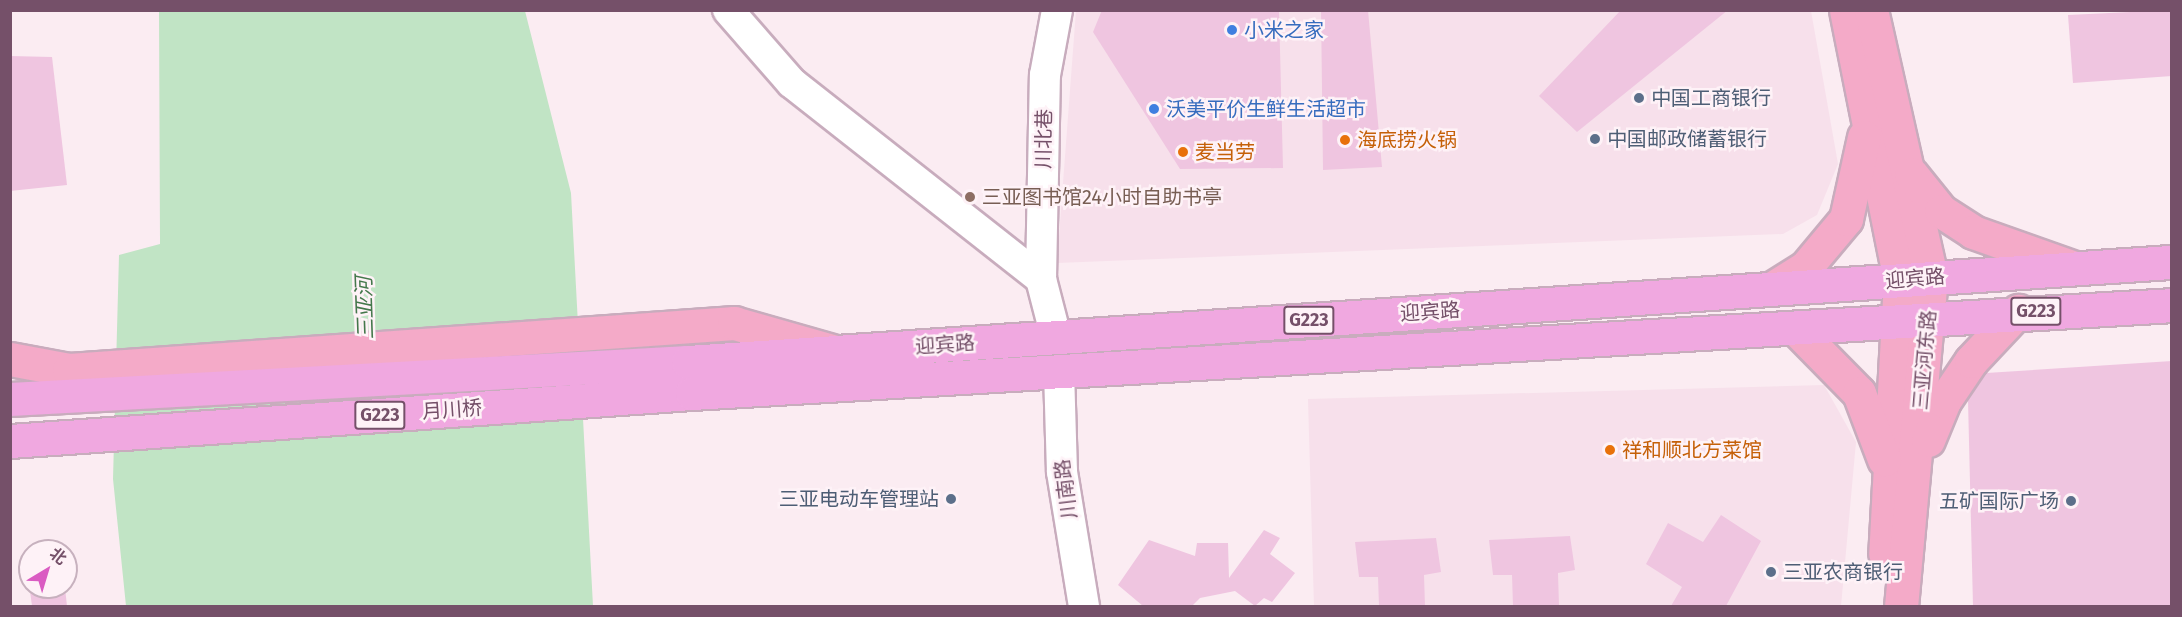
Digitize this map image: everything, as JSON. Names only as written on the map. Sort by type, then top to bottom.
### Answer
[{"type":"highway","name":"迎宾路","points":[[690,377],[836,352],[2172,262]]},
{"type":"highway","name":"迎宾路","points":[[690,377],[1059,371],[1795,328],[2018,311],[2172,306]]},
{"type":"highway","name":"月川桥","points":[[69,383],[690,377]]},
{"type":"highway","name":"月川桥","points":[[10,441],[68,438],[690,377]]},
{"type":"highway","name":"G223","points":[[10,399],[69,383]]},
{"type":"main road","name":"三亚河东路","points":[[1846,10],[1867,115],[1916,279]]},
{"type":"main road","name":"三亚河东路","points":[[1871,10],[1906,168],[1916,279],[1903,478],[1901,606]]},
{"type":"main road","points":[[1771,289],[1805,268],[1846,219],[1867,115]]},
{"type":"main road","points":[[1906,168],[1941,211],[1973,232],[2016,252],[2077,268]]},
{"type":"main road","points":[[1903,478],[1944,401],[1971,361],[2018,311]]},
{"type":"main road","points":[[10,359],[69,383],[693,325],[762,327],[836,352]]},
{"type":"main road","points":[[1795,328],[1859,393],[1903,478]]},
{"type":"main road","name":"三亚河东路","points":[[1879,606],[1903,478]]},
{"type":"street","points":[[728,10],[792,83],[1041,279]]},
{"type":"street","name":"川北巷","points":[[1056,338],[1041,279],[1045,75],[1057,10]]},
{"type":"street","name":"川南路","points":[[1059,371],[1062,472],[1084,606]]},
{"type":"shaded area","points":[[1076,11],[1811,11],[1838,164],[1817,215],[1783,234],[1057,263]]},
{"type":"shaded area","points":[[1824,385],[1856,442],[1841,606],[1314,606],[1308,399]]},
{"type":"water","name":"三亚河","points":[[159,11],[525,11],[571,193],[593,606],[126,606],[113,479],[119,255],[160,244]]},
{"type":"building","points":[[1102,10],[1279,10],[1283,168],[1180,169],[1093,32]]},
{"type":"building","points":[[1321,10],[1368,10],[1382,167],[1323,170]]},
{"type":"building","points":[[1621,10],[1728,10],[1577,132],[1539,96]]},
{"type":"building","points":[[2172,10],[2172,76],[2073,83],[2068,15]]},
{"type":"building","points":[[10,56],[52,57],[67,185],[10,191]]},
{"type":"building","name":"五矿国际广场","points":[[2172,361],[2172,606],[1973,606],[1968,400],[1986,373]]},
{"type":"building","points":[[1721,515],[1761,541],[1726,606],[1671,606],[1682,587],[1646,564],[1668,523],[1703,542]]},
{"type":"building","points":[[1264,530],[1280,538],[1270,554],[1295,573],[1272,602],[1264,598],[1255,606],[1235,591],[1200,598],[1192,606],[1143,606],[1118,585],[1149,540],[1195,556],[1197,543],[1228,543],[1229,578]]},
{"type":"building","points":[[1570,536],[1575,570],[1558,573],[1559,606],[1513,606],[1512,575],[1493,575],[1489,540]]},
{"type":"building","points":[[1436,538],[1441,572],[1424,575],[1425,606],[1379,606],[1378,577],[1359,577],[1355,542]]},
{"type":"building","points":[[31,599],[66,599],[67,606],[32,606]]},
{"type":"place","name":"小米之家","points":[[1232,30]]},
{"type":"place","name":"中国工商银行","points":[[1639,98]]},
{"type":"place","name":"沃美平价生鲜生活超市","points":[[1154,109]]},
{"type":"place","name":"中国邮政储蓄银行","points":[[1595,139]]},
{"type":"place","name":"海底捞火锅","points":[[1345,140]]},
{"type":"place","name":"麦当劳","points":[[1183,152]]},
{"type":"place","name":"三亚图书馆24小时自助书亭","points":[[970,197]]},
{"type":"place","name":"祥和顺北方菜馆","points":[[1610,450]]},
{"type":"place","name":"三亚电动车管理站","points":[[951,499]]},
{"type":"place","name":"五矿国际广场","points":[[2071,501]]},
{"type":"place","name":"三亚农商银行","points":[[1771,572]]}]
